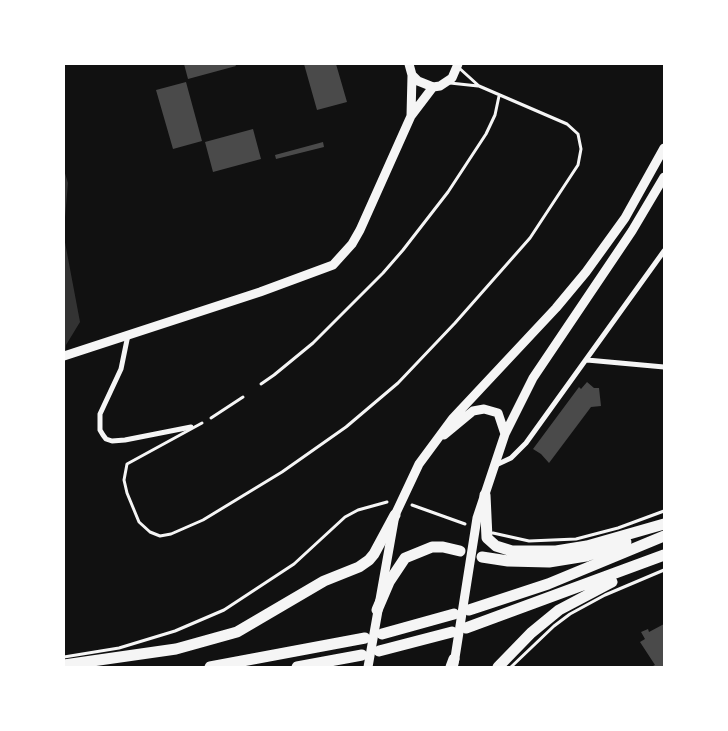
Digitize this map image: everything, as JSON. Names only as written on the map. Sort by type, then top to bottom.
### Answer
[{"type":"highway","points":[[485,495],[481,519],[486,535],[490,542],[499,548],[512,551],[556,551],[587,546],[664,525]]},
{"type":"highway","points":[[64,665],[176,649],[237,632],[324,580],[359,567],[369,560],[395,515]]},
{"type":"highway","points":[[482,557],[526,562],[567,560],[606,550],[664,525]]},
{"type":"highway","points":[[469,610],[548,584],[664,536]]},
{"type":"highway","points":[[377,610],[388,582],[405,558],[432,547],[460,551]]},
{"type":"highway","points":[[466,628],[664,555]]},
{"type":"highway","points":[[498,667],[532,633],[559,610],[664,555]]},
{"type":"highway","points":[[382,634],[454,614]]},
{"type":"highway","points":[[379,651],[452,632]]},
{"type":"highway","points":[[210,667],[364,638]]},
{"type":"highway","points":[[297,667],[362,654]]},
{"type":"main road","points":[[409,64],[412,76],[411,116]]},
{"type":"main road","points":[[412,76],[425,85],[433,86],[447,83],[456,73],[458,65]]},
{"type":"main road","points":[[65,355],[128,336],[334,265],[352,244],[360,230],[411,116],[433,86]]},
{"type":"main road","points":[[368,667],[395,515],[405,491],[429,448],[453,418],[556,308],[586,272],[625,218],[664,148]]},
{"type":"main road","points":[[485,495],[505,434],[533,378],[632,231],[664,177]]},
{"type":"main road","points":[[429,448],[467,416],[479,410],[492,410],[498,413],[505,434]]},
{"type":"main road","points":[[453,662],[467,579],[481,519]]},
{"type":"street","points":[[493,467],[511,458],[520,449],[587,360],[664,250]]},
{"type":"street","points":[[128,336],[121,369],[100,414],[100,430],[103,435],[106,439],[112,441],[125,440],[191,427]]},
{"type":"street","points":[[587,360],[664,367]]},
{"type":"lane","points":[[202,423],[191,427],[127,464],[124,472],[126,493],[139,522],[150,532],[160,536],[171,534],[203,520],[282,472],[346,427],[398,383],[455,323],[530,238],[578,165],[581,149],[578,134],[567,124],[479,86],[458,65]]},
{"type":"lane","points":[[447,83],[479,86]]},
{"type":"lane","points":[[261,384],[313,343],[383,273],[403,250],[448,192],[486,134],[495,114],[500,96]]},
{"type":"lane","points":[[211,418],[243,397]]},
{"type":"lane","points":[[64,657],[119,648],[175,631],[224,610],[294,564],[345,517],[358,510],[387,502]]},
{"type":"lane","points":[[412,505],[465,524]]},
{"type":"lane","points":[[493,533],[529,541],[576,539],[618,528],[664,511]]},
{"type":"lane","points":[[511,667],[570,614],[605,595],[664,570]]},
{"type":"shaded area","points":[[64,170],[68,183],[64,229]]},
{"type":"shaded area","points":[[64,237],[80,322],[66,345],[64,372]]},
{"type":"building","points":[[184,64],[235,64],[236,66],[188,79]]},
{"type":"building","points":[[304,64],[336,64],[347,102],[317,110]]},
{"type":"building","points":[[186,82],[202,141],[173,149],[156,90]]},
{"type":"building","points":[[253,129],[261,159],[213,172],[205,142]]},
{"type":"building","points":[[323,142],[324,147],[276,159],[275,155]]},
{"type":"building","points":[[587,382],[594,388],[599,388],[601,406],[591,407],[549,463],[541,454],[533,449],[579,387],[581,389]]},
{"type":"building","points":[[664,624],[664,667],[651,667],[655,665],[640,642],[645,639],[641,632],[648,629],[649,632]]}]
